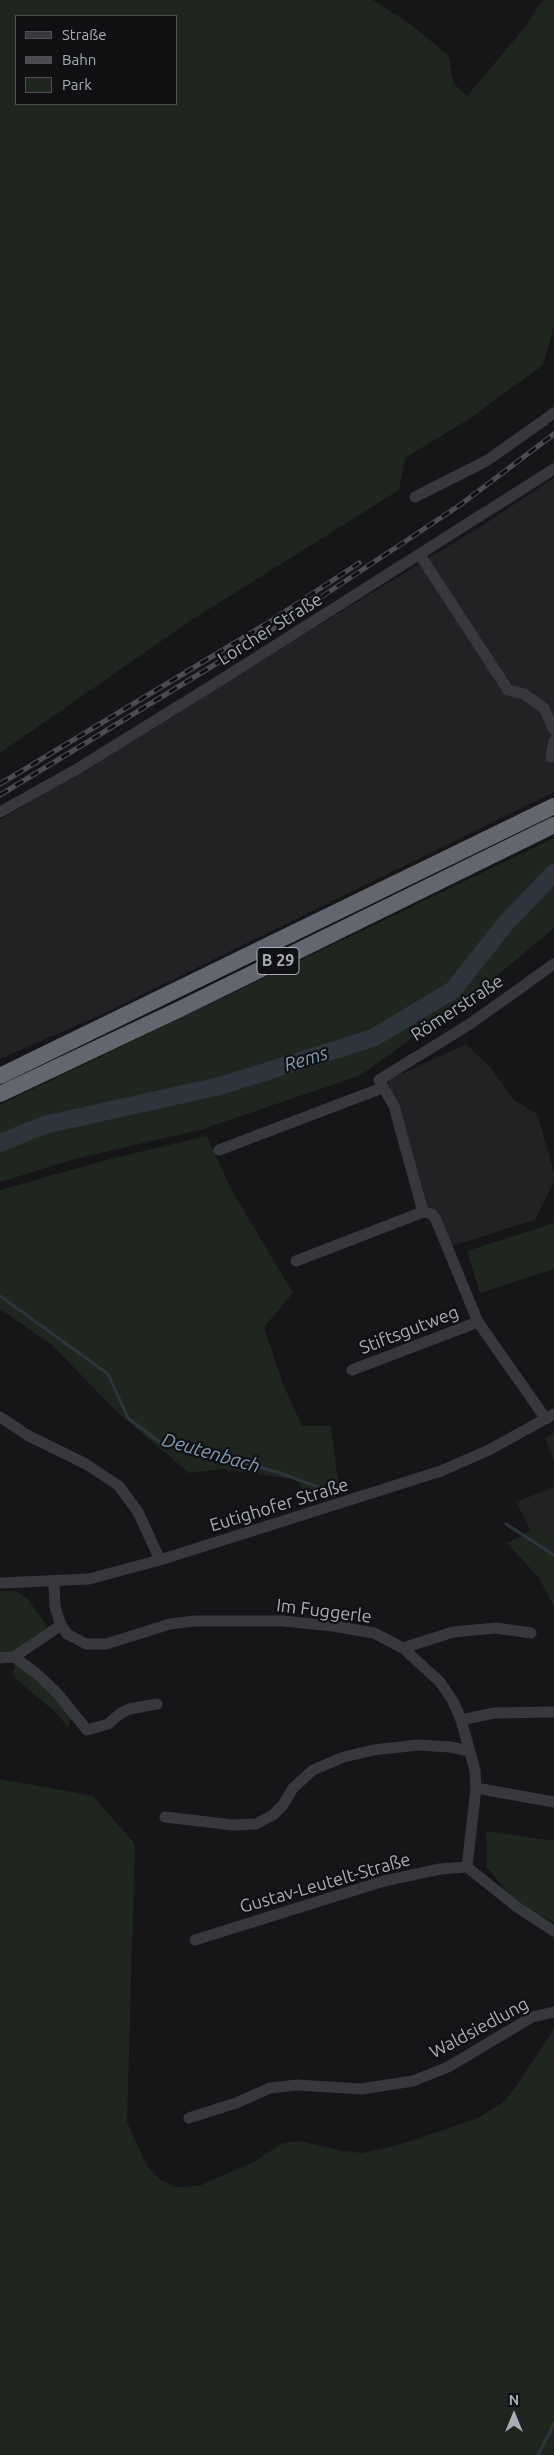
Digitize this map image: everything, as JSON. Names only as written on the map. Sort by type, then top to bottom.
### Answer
[{"type":"highway","name":"B 29","points":[[0,1076],[554,806]]},
{"type":"highway","name":"B 29","points":[[0,1094],[554,825]]},
{"type":"street","points":[[415,497],[488,460],[554,413]]},
{"type":"street","name":"Lorcher Straße","points":[[0,812],[153,722],[554,469]]},
{"type":"street","points":[[420,555],[508,690],[524,694],[544,708],[554,730]]},
{"type":"street","points":[[550,757],[554,742]]},
{"type":"street","name":"Römerstraße","points":[[219,1150],[380,1084],[470,1024],[554,964]]},
{"type":"street","points":[[296,1261],[423,1212],[394,1106],[380,1084]]},
{"type":"street","name":"Stiftsgutweg","points":[[423,1212],[432,1214],[436,1220],[478,1322],[550,1416]]},
{"type":"street","name":"Stiftsgutweg","points":[[352,1370],[478,1322]]},
{"type":"street","name":"Eutighofer Straße","points":[[0,1583],[54,1582],[114,1574],[441,1471],[489,1450],[550,1416]]},
{"type":"street","points":[[0,1417],[26,1436],[86,1464],[119,1486],[138,1512],[160,1560]]},
{"type":"street","points":[[0,1658],[14,1656],[61,1625],[55,1607],[54,1582]]},
{"type":"street","name":"Im Fuggerle","points":[[61,1625],[67,1634],[76,1641],[96,1645],[106,1644],[170,1624],[213,1620],[282,1621],[333,1626],[374,1633],[403,1648],[440,1682],[453,1701],[461,1720],[475,1770],[476,1788],[467,1867]]},
{"type":"street","points":[[403,1648],[453,1632],[496,1628],[531,1633]]},
{"type":"street","points":[[14,1656],[57,1693],[87,1730],[108,1724],[121,1713],[129,1710],[157,1704]]},
{"type":"street","points":[[461,1720],[494,1713],[552,1712]]},
{"type":"street","points":[[165,1817],[233,1825],[256,1824],[273,1815],[283,1805],[293,1788],[313,1770],[344,1757],[373,1750],[418,1745],[450,1747],[469,1751]]},
{"type":"street","points":[[476,1788],[554,1802]]},
{"type":"street","points":[[467,1867],[517,1907],[554,1932]]},
{"type":"street","name":"Gustav-Leutelt-Straße","points":[[195,1940],[384,1881],[440,1869],[467,1867]]},
{"type":"street","name":"Waldsiedlung","points":[[189,2118],[236,2103],[270,2088],[298,2085],[361,2089],[413,2080],[448,2067],[532,2017],[554,2012]]},
{"type":"shaded area","points":[[554,478],[554,792],[107,1012],[0,1059],[0,820],[486,523]]},
{"type":"shaded area","points":[[466,1044],[490,1067],[514,1100],[537,1114],[554,1172],[554,1182],[535,1220],[451,1246],[420,1201],[388,1080]]},
{"type":"shaded area","points":[[554,1433],[554,1461],[545,1438]]},
{"type":"shaded area","points":[[554,1487],[554,1544],[540,1527],[531,1531],[516,1502]]},
{"type":"green space","points":[[0,0],[373,0],[410,24],[448,55],[454,84],[467,96],[521,32],[543,0],[554,0],[554,327],[543,365],[469,419],[405,458],[399,490],[190,621],[0,753]]},
{"type":"green space","points":[[554,838],[554,928],[482,988],[361,1075],[203,1129],[75,1159],[0,1182],[0,1105]]},
{"type":"green space","points":[[207,1136],[231,1189],[293,1293],[264,1327],[283,1384],[302,1426],[331,1426],[338,1483],[305,1492],[295,1479],[222,1469],[189,1473],[117,1412],[52,1345],[0,1309],[0,1190],[110,1159]]},
{"type":"green space","points":[[554,1223],[554,1269],[480,1293],[467,1251]]},
{"type":"green space","points":[[540,1526],[554,1544],[554,1606],[539,1578],[507,1543]]},
{"type":"green space","points":[[0,1591],[15,1591],[27,1598],[47,1626],[27,1646],[0,1656]]},
{"type":"green space","points":[[17,1663],[72,1715],[68,1727],[55,1712],[16,1679],[12,1673]]},
{"type":"green space","points":[[0,1779],[93,1796],[135,1844],[127,2122],[147,2166],[160,2180],[175,2187],[199,2186],[254,2162],[281,2144],[298,2141],[362,2153],[399,2145],[476,2119],[502,2103],[516,2087],[554,2029],[554,2455],[0,2455]]},
{"type":"green space","points":[[486,1831],[554,1841],[554,1923],[515,1900],[487,1868]]},
{"type":"waterway","name":"Rems","points":[[0,1143],[44,1125],[220,1086],[373,1038],[453,990],[506,923],[554,873]]},
{"type":"waterway","name":"Deutenbach","points":[[0,1296],[108,1374],[128,1418],[162,1444],[202,1451],[280,1473],[329,1491]]},
{"type":"waterway","name":"Deutenbach","points":[[506,1524],[554,1555]]},
{"type":"waterway","name":"Deutenbach","points":[[538,2455],[554,2424]]},
{"type":"railway","points":[[0,795],[270,631],[460,505],[554,434]]},
{"type":"railway","points":[[0,784],[266,624],[359,563]]}]
